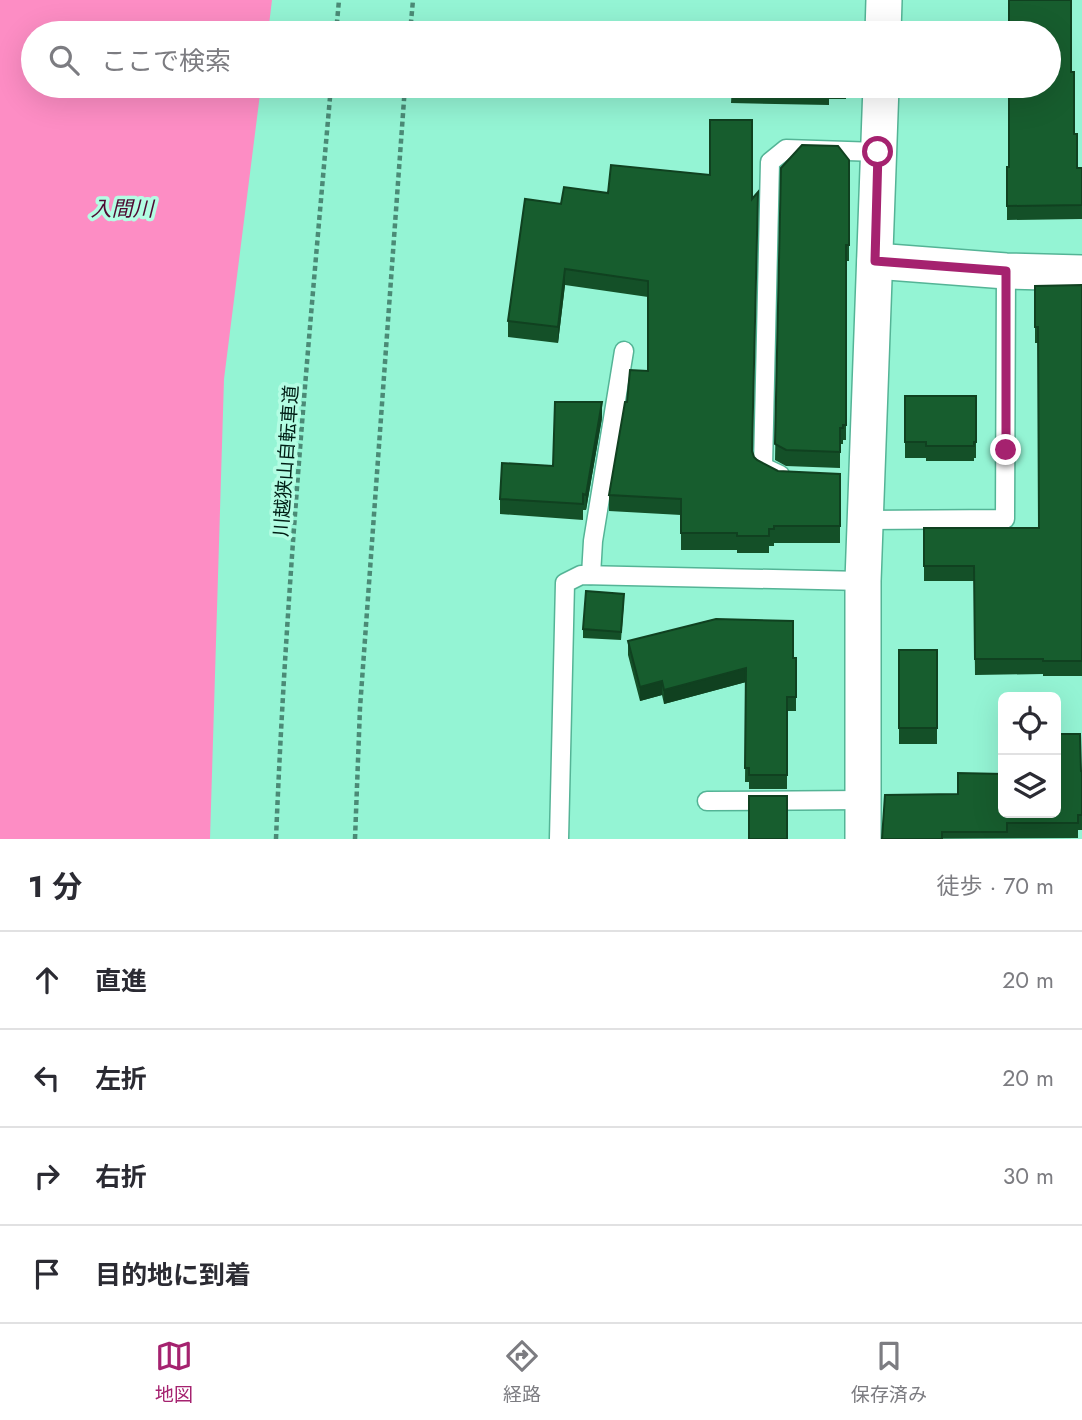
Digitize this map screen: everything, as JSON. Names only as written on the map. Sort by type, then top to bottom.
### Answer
[{"type":"street","points":[[883,21],[884,0]]},
{"type":"street","points":[[863,839],[865,520],[859,479],[875,261],[880,98]]},
{"type":"street","points":[[875,261],[1006,271],[1082,273]]},
{"type":"lane","points":[[797,477],[783,477],[763,467],[770,162],[786,149],[878,152]]},
{"type":"lane","points":[[865,520],[1005,519],[1006,271]]},
{"type":"lane","points":[[591,575],[593,541],[624,351]]},
{"type":"lane","points":[[559,839],[565,583],[581,575],[863,581]]},
{"type":"lane","points":[[708,801],[863,800]]},
{"type":"path","points":[[337,21],[339,0]]},
{"type":"path","points":[[411,21],[413,0]]},
{"type":"path","name":"川越狭山自転車道","points":[[276,839],[283,692],[308,343],[330,98]]},
{"type":"path","points":[[355,839],[361,694],[404,98]]},
{"type":"water","name":"入間川","points":[[0,0],[272,0],[269,21],[21,21],[21,98],[259,98],[224,379],[210,839],[0,839]]},
{"type":"building","points":[[1009,0],[1071,0],[1074,134],[1077,134],[1077,168],[1082,168],[1082,205],[1007,206],[1009,98],[1061,98],[1061,21],[1009,21]]},
{"type":"building","points":[[710,120],[752,120],[752,199],[758,192],[752,451],[757,460],[778,471],[840,474],[840,526],[774,526],[774,529],[769,529],[769,536],[681,533],[681,499],[609,495],[627,402],[630,370],[648,371],[648,281],[565,269],[558,327],[508,321],[525,199],[561,204],[564,187],[608,193],[611,165],[710,175]]},
{"type":"building","points":[[802,145],[838,146],[849,160],[846,425],[840,428],[840,452],[786,450],[775,444],[781,168]]},
{"type":"building","points":[[1082,285],[1082,661],[975,659],[974,566],[924,566],[924,528],[1039,528],[1038,327],[1035,327],[1035,286]]},
{"type":"building","points":[[905,396],[976,396],[974,446],[926,446],[926,442],[905,442]]},
{"type":"building","points":[[555,402],[602,402],[583,504],[500,499],[502,463],[553,466]]},
{"type":"building","points":[[586,591],[624,594],[621,632],[583,629]]},
{"type":"building","points":[[716,619],[793,621],[796,697],[787,697],[787,775],[749,775],[749,768],[745,768],[746,668],[664,690],[662,681],[640,687],[628,641]]},
{"type":"building","points":[[899,650],[937,650],[937,728],[899,728]]},
{"type":"building","points":[[1061,734],[1080,734],[1082,815],[1078,815],[1078,823],[1007,823],[1007,832],[942,832],[942,839],[882,839],[885,795],[958,794],[958,773],[998,774],[998,818],[1061,818]]},
{"type":"building","points":[[749,796],[787,796],[787,839],[749,839]]},
{"type":"route","points":[[878,152],[875,261],[1006,271],[1006,450]]}]
